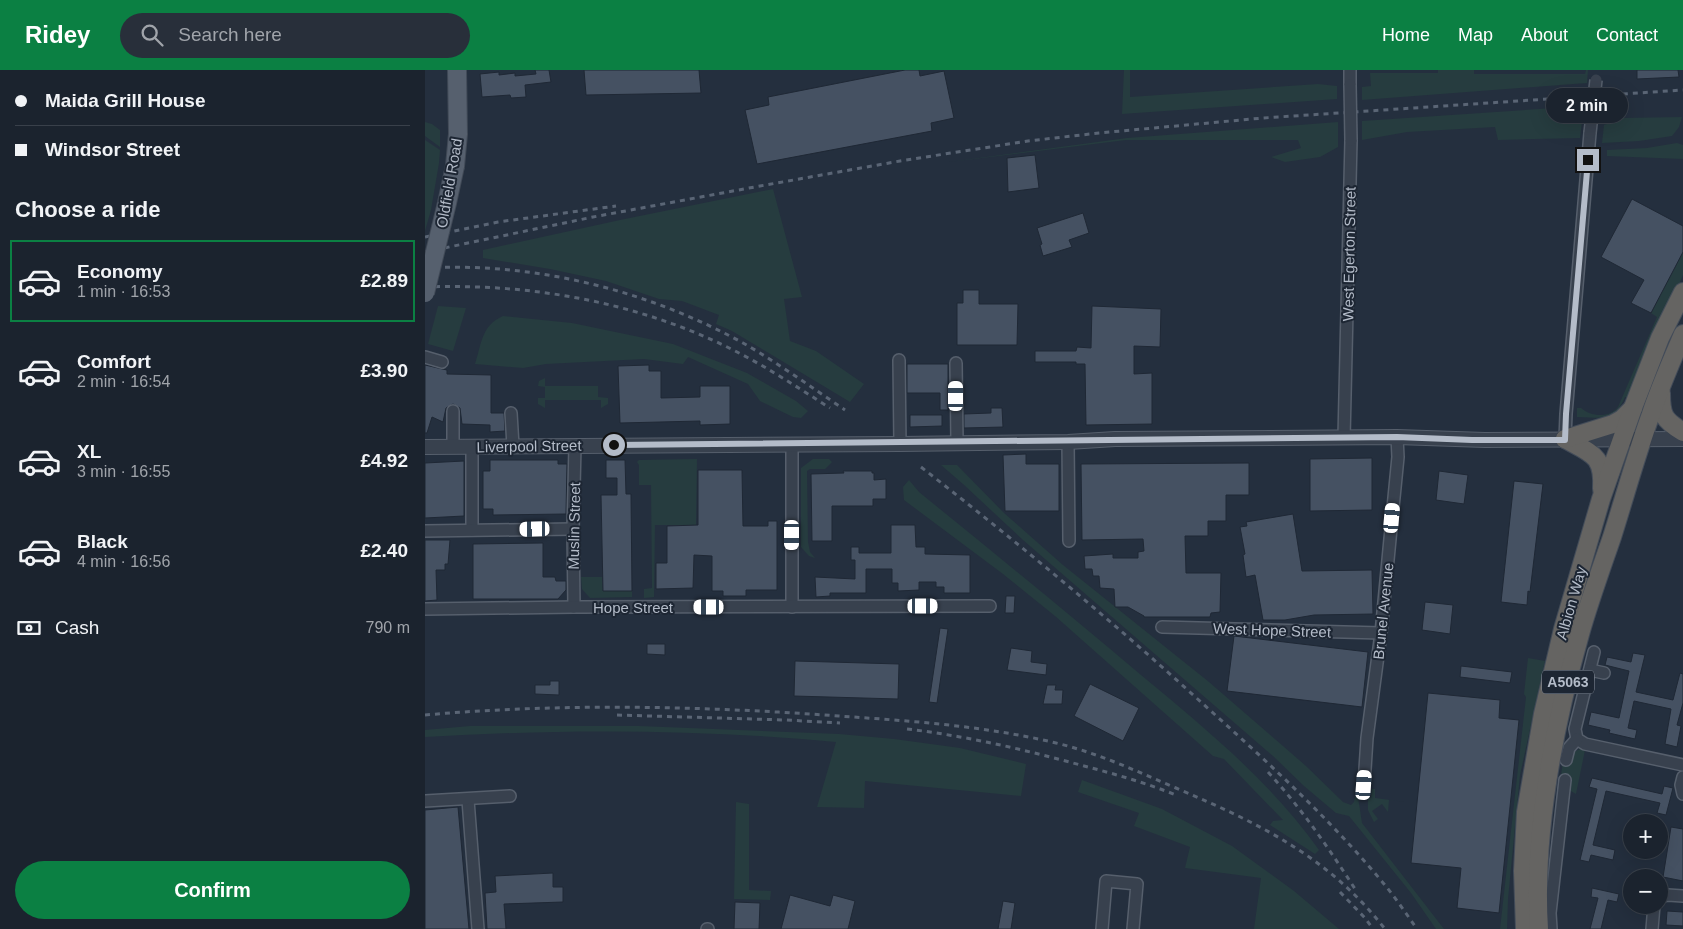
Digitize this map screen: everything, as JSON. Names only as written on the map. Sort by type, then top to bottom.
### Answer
[{"type":"highway","name":"Albion Way","points":[[1525,929],[1523,871],[1526,812],[1545,704],[1563,629],[1601,500],[1633,408],[1660,338],[1683,292]]},
{"type":"highway","name":"Albion Way","points":[[1539,929],[1538,880],[1542,833],[1549,778],[1563,704],[1580,634],[1642,439],[1683,334]]},
{"type":"highway","points":[[1661,387],[1661,405],[1664,417],[1683,432]]},
{"type":"highway","points":[[1565,440],[1613,424],[1622,419],[1633,408]]},
{"type":"highway","points":[[1565,440],[1591,453],[1600,464],[1603,474],[1601,500]]},
{"type":"highway","name":"A5063","points":[[1513,929],[1526,812]]},
{"type":"main road","name":"Oldfield Road","points":[[425,293],[455,166],[458,134],[457,70]]},
{"type":"street","name":"West Egerton Street","points":[[1345,438],[1351,140],[1350,70]]},
{"type":"street","points":[[1565,440],[1596,75]]},
{"type":"street","points":[[425,357],[442,362]]},
{"type":"street","points":[[899,360],[900,444]]},
{"type":"street","points":[[956,363],[957,442]]},
{"type":"street","points":[[453,411],[453,447]]},
{"type":"street","points":[[511,413],[513,446]]},
{"type":"street","name":"Liverpool Street","points":[[425,446],[900,444],[1068,442],[1115,439],[1397,437],[1485,440],[1683,439]]},
{"type":"street","name":"Brunel Avenue","points":[[1364,785],[1367,738],[1381,634],[1398,457],[1397,437]]},
{"type":"street","points":[[1068,442],[1069,541]]},
{"type":"street","points":[[792,444],[792,607]]},
{"type":"street","name":"Muslin Street","points":[[574,607],[575,446]]},
{"type":"street","points":[[472,447],[472,530]]},
{"type":"street","points":[[425,531],[573,529]]},
{"type":"street","name":"Hope Street","points":[[425,609],[990,606]]},
{"type":"street","name":"West Hope Street","points":[[1163,627],[1381,634]]},
{"type":"street","points":[[1577,740],[1575,729],[1594,652]]},
{"type":"street","points":[[1590,670],[1604,673]]},
{"type":"street","points":[[1566,760],[1569,748],[1577,740]]},
{"type":"street","points":[[1577,740],[1585,744],[1683,765]]},
{"type":"street","points":[[1683,778],[1681,785],[1683,794]]},
{"type":"street","points":[[1551,929],[1550,913],[1568,799],[1565,780]]},
{"type":"street","points":[[425,802],[511,796]]},
{"type":"street","points":[[468,800],[477,929]]},
{"type":"street","points":[[1102,929],[1106,881],[1137,884],[1133,929]]},
{"type":"street","points":[[1668,895],[1683,896]]},
{"type":"street","points":[[1652,929],[1653,914]]},
{"type":"green space","points":[[1124,70],[1130,70],[1130,97],[1318,84],[1337,86],[1337,99],[1122,114]]},
{"type":"green space","points":[[1438,70],[1474,70],[1474,74],[1585,74],[1586,70],[1588,70],[1587,83],[1362,100],[1362,87],[1371,86],[1370,73],[1438,73]]},
{"type":"green space","points":[[1584,106],[1580,138],[1498,140],[1495,127],[1407,132],[1362,140],[1362,121]]},
{"type":"green space","points":[[1682,117],[1679,127],[1672,136],[1639,141],[1602,143],[1604,125],[1622,118]]},
{"type":"green space","points":[[425,122],[432,124],[440,130],[440,147],[425,136]]},
{"type":"green space","points":[[1338,122],[1338,147],[1320,157],[1285,162],[1271,157],[1301,148],[1298,140],[1126,140],[949,162],[1127,138]]},
{"type":"green space","points":[[425,140],[440,150],[431,210],[425,231]]},
{"type":"green space","points":[[1677,143],[1683,145],[1683,159],[1607,156],[1607,150],[1647,148]]},
{"type":"green space","points":[[773,189],[802,297],[784,299],[790,341],[816,351],[864,384],[850,402],[732,331],[716,324],[719,315],[682,301],[659,299],[606,281],[550,269],[483,258],[483,250]]},
{"type":"green space","points":[[1683,252],[1683,275],[1630,398],[1625,397],[1616,412],[1606,417],[1577,417],[1577,408],[1595,415],[1605,415],[1615,411],[1618,407],[1657,317],[1651,313]]},
{"type":"green space","points":[[438,306],[466,308],[453,351],[428,344]]},
{"type":"green space","points":[[503,316],[572,323],[673,344],[747,373],[796,401],[808,411],[801,418],[793,417],[760,401],[748,384],[688,357],[683,364],[644,359],[546,364],[523,368],[475,364],[486,330]]},
{"type":"green space","points":[[545,378],[545,386],[598,386],[598,397],[608,398],[608,404],[601,408],[601,400],[545,400],[545,408],[538,404],[538,398],[545,398],[545,387],[538,386],[539,381]]},
{"type":"green space","points":[[697,459],[696,525],[655,525],[654,597],[644,598],[644,589],[652,588],[651,485],[639,485],[639,465],[637,462],[639,460]]},
{"type":"green space","points":[[813,459],[829,459],[832,462],[825,469],[810,469],[807,471],[808,542],[810,552],[815,558],[809,556],[801,547],[801,468]]},
{"type":"green space","points":[[941,465],[957,465],[1004,513],[1063,565],[1209,682],[1306,766],[1343,802],[1351,805],[1355,797],[1358,797],[1362,823],[1444,929],[1436,929],[1411,893],[1349,816],[1336,813],[1304,786],[1273,756],[1023,540]]},
{"type":"green space","points":[[909,480],[919,492],[1213,736],[1280,801],[1319,850],[1315,854],[1270,825],[1273,821],[1283,820],[1224,759],[1213,756],[1055,616],[1003,574],[904,500],[903,487]]},
{"type":"green space","points":[[581,577],[602,577],[603,591],[632,591],[632,597],[590,598],[582,589]]},
{"type":"green space","points":[[1528,658],[1545,661],[1520,775],[1508,899],[1507,929],[1500,929],[1526,697],[1524,694]]},
{"type":"green space","points":[[470,726],[639,726],[839,734],[960,748],[1026,764],[1021,796],[865,781],[864,808],[817,807],[836,742],[733,735],[630,732],[476,734],[425,737],[425,730]]},
{"type":"green space","points":[[1580,749],[1585,750],[1576,794],[1569,790],[1570,775],[1561,774],[1563,763],[1572,763],[1574,752]]},
{"type":"green space","points":[[1082,780],[1162,809],[1232,846],[1294,891],[1339,929],[1254,929],[1261,878],[1185,868],[1190,847],[1134,826],[1139,813],[1078,792]]},
{"type":"green space","points":[[1372,789],[1375,789],[1375,798],[1405,802],[1389,800],[1388,812],[1382,804],[1372,811],[1378,819],[1374,822],[1368,810],[1368,798],[1371,798]]},
{"type":"green space","points":[[736,802],[749,804],[749,890],[771,891],[770,900],[734,899]]},
{"type":"building","points":[[535,70],[549,70],[551,82],[525,85],[526,97],[511,98],[510,95],[482,97],[480,74],[499,72],[499,75],[515,73],[515,76],[536,74]]},
{"type":"building","points":[[584,70],[699,70],[701,93],[586,95]]},
{"type":"building","points":[[905,70],[919,70],[920,76],[944,71],[954,118],[931,123],[932,131],[757,164],[745,110],[769,105],[768,97]]},
{"type":"building","points":[[1637,70],[1678,70],[1679,77],[1637,79]]},
{"type":"building","points":[[1035,155],[1039,188],[1008,192],[1007,158]]},
{"type":"building","points":[[1632,199],[1683,226],[1683,252],[1651,313],[1631,303],[1644,280],[1601,257]]},
{"type":"building","points":[[1083,213],[1089,233],[1069,240],[1072,247],[1043,256],[1040,245],[1042,244],[1037,228]]},
{"type":"building","points":[[963,290],[979,290],[979,304],[1018,304],[1017,345],[957,345],[957,303],[963,303]]},
{"type":"building","points":[[1092,306],[1161,309],[1160,347],[1134,346],[1134,374],[1152,373],[1152,424],[1086,425],[1085,364],[1076,364],[1076,362],[1035,362],[1035,351],[1076,351],[1077,347],[1091,348]]},
{"type":"building","points":[[907,364],[948,364],[948,410],[940,410],[940,393],[907,393]]},
{"type":"building","points":[[425,365],[447,370],[447,374],[491,375],[491,413],[504,413],[505,431],[490,432],[490,425],[462,424],[460,408],[453,404],[446,408],[443,422],[432,417],[427,433],[425,433]]},
{"type":"building","points":[[649,365],[649,371],[661,371],[661,398],[700,397],[700,386],[730,386],[730,424],[700,425],[700,421],[620,423],[618,366]]},
{"type":"building","points":[[991,408],[1002,408],[1003,427],[964,428],[964,414],[991,413]]},
{"type":"building","points":[[910,415],[942,415],[942,426],[910,427]]},
{"type":"building","points":[[1026,454],[1026,464],[1059,464],[1059,511],[1005,511],[1003,455]]},
{"type":"building","points":[[1372,458],[1372,510],[1310,511],[1310,459]]},
{"type":"building","points":[[490,460],[558,460],[558,464],[567,464],[566,514],[493,515],[493,509],[483,509],[483,471],[490,471]]},
{"type":"building","points":[[606,460],[625,460],[626,494],[631,494],[632,591],[603,591],[601,495],[617,495],[617,478],[606,478]]},
{"type":"building","points":[[464,461],[464,516],[425,518],[425,463]]},
{"type":"building","points":[[1249,463],[1249,495],[1226,495],[1226,521],[1208,521],[1208,536],[1185,536],[1186,573],[1221,573],[1220,612],[1211,613],[1210,617],[1144,617],[1128,607],[1115,607],[1114,589],[1100,588],[1099,576],[1093,576],[1092,569],[1085,569],[1084,556],[1113,554],[1113,558],[1138,558],[1138,552],[1144,551],[1143,539],[1082,540],[1081,464]]},
{"type":"building","points":[[698,470],[742,470],[743,526],[768,526],[768,521],[777,521],[777,590],[746,590],[746,596],[723,596],[723,591],[712,591],[712,556],[694,555],[693,588],[656,589],[656,563],[667,563],[667,526],[698,525]]},
{"type":"building","points":[[843,471],[872,471],[874,473],[874,480],[886,479],[886,499],[873,499],[873,506],[832,506],[832,541],[812,541],[811,474],[844,473]]},
{"type":"building","points":[[1439,471],[1468,475],[1464,504],[1436,500]]},
{"type":"building","points":[[1514,481],[1543,484],[1527,605],[1501,602]]},
{"type":"building","points":[[1293,514],[1302,571],[1372,570],[1373,614],[1314,615],[1285,620],[1263,620],[1255,575],[1246,577],[1243,555],[1245,554],[1240,527],[1247,526],[1246,522]]},
{"type":"building","points":[[891,525],[915,525],[916,547],[925,547],[925,554],[970,555],[970,593],[944,593],[944,587],[936,587],[936,582],[919,582],[919,590],[898,591],[898,583],[892,583],[892,569],[866,569],[866,593],[830,593],[830,596],[816,597],[815,577],[855,579],[855,560],[851,560],[851,547],[859,547],[859,553],[891,553]]},
{"type":"building","points":[[425,540],[450,540],[448,564],[445,564],[445,570],[436,570],[437,600],[425,601]]},
{"type":"building","points":[[543,543],[543,577],[555,577],[556,581],[566,581],[566,590],[558,599],[473,599],[473,544]]},
{"type":"building","points":[[1006,596],[1015,596],[1014,613],[1005,613]]},
{"type":"building","points":[[1425,602],[1453,605],[1450,634],[1422,630]]},
{"type":"building","points":[[940,628],[948,629],[937,703],[929,702]]},
{"type":"building","points":[[1234,636],[1368,652],[1362,707],[1227,691]]},
{"type":"building","points":[[647,644],[665,644],[665,655],[647,654]]},
{"type":"building","points":[[1011,648],[1032,651],[1031,662],[1047,664],[1046,675],[1007,670]]},
{"type":"building","points":[[1633,653],[1645,655],[1636,692],[1673,700],[1680,673],[1683,674],[1683,703],[1677,725],[1681,726],[1677,747],[1665,744],[1671,709],[1634,701],[1628,728],[1637,730],[1635,739],[1609,733],[1610,730],[1588,725],[1591,712],[1619,718],[1629,671],[1605,665],[1607,657],[1631,662]]},
{"type":"building","points":[[795,661],[899,664],[898,699],[794,696]]},
{"type":"building","points":[[1461,666],[1512,672],[1510,683],[1460,677]]},
{"type":"building","points":[[550,681],[559,681],[559,695],[535,694],[535,685],[550,685]]},
{"type":"building","points":[[1090,684],[1139,708],[1123,741],[1074,716]]},
{"type":"building","points":[[1047,685],[1056,685],[1055,690],[1063,690],[1062,704],[1043,704]]},
{"type":"building","points":[[1428,693],[1500,700],[1499,718],[1519,720],[1499,913],[1457,908],[1461,868],[1411,863]]},
{"type":"building","points":[[1592,778],[1662,794],[1664,786],[1673,788],[1666,814],[1657,813],[1660,803],[1606,791],[1593,845],[1615,850],[1613,860],[1591,855],[1589,862],[1580,860],[1597,789],[1589,787]]},
{"type":"building","points":[[458,807],[469,929],[425,929],[425,810]]},
{"type":"building","points":[[1671,827],[1683,829],[1683,881],[1668,878],[1668,869],[1664,869],[1666,859],[1668,859]]},
{"type":"building","points":[[553,873],[553,887],[563,887],[563,902],[504,904],[506,929],[487,929],[485,893],[496,892],[495,876]]},
{"type":"building","points":[[1592,888],[1619,894],[1617,902],[1608,900],[1601,929],[1590,929],[1598,898],[1591,897]]},
{"type":"building","points":[[790,895],[830,906],[833,895],[855,901],[848,929],[781,929]]},
{"type":"building","points":[[1003,901],[1015,903],[1011,929],[998,929]]},
{"type":"building","points":[[735,902],[760,903],[759,929],[734,929]]},
{"type":"building","points":[[1668,911],[1683,912],[1683,926],[1666,925]]},
{"type":"railway","points":[[425,252],[593,217],[760,186],[1028,141],[1263,118],[1683,90]]},
{"type":"railway","points":[[425,237],[498,222],[616,206]]},
{"type":"railway","points":[[425,268],[466,267],[548,275],[589,283],[629,294],[706,324],[743,343],[845,410]]},
{"type":"railway","points":[[425,287],[466,287],[547,293],[626,309],[665,321],[739,353],[774,372],[830,408]]},
{"type":"railway","points":[[921,467],[993,524],[1098,612],[1168,672],[1271,766],[1358,854],[1389,890],[1417,929]]},
{"type":"railway","points":[[425,715],[580,707],[683,708],[866,718],[948,725],[1030,737],[1102,757],[1206,801],[1263,829],[1290,844],[1340,881],[1363,903],[1385,929]]},
{"type":"railway","points":[[617,715],[840,723]]},
{"type":"railway","points":[[907,729],[996,744],[1040,754],[1119,776],[1176,795]]},
{"type":"railway","points":[[1268,772],[1315,830],[1357,892]]},
{"type":"railway","points":[[1340,892],[1373,929]]},
{"type":"route","points":[[614,445],[1068,442],[1115,439],[1397,437],[1472,440],[1565,440],[1588,160]]}]
